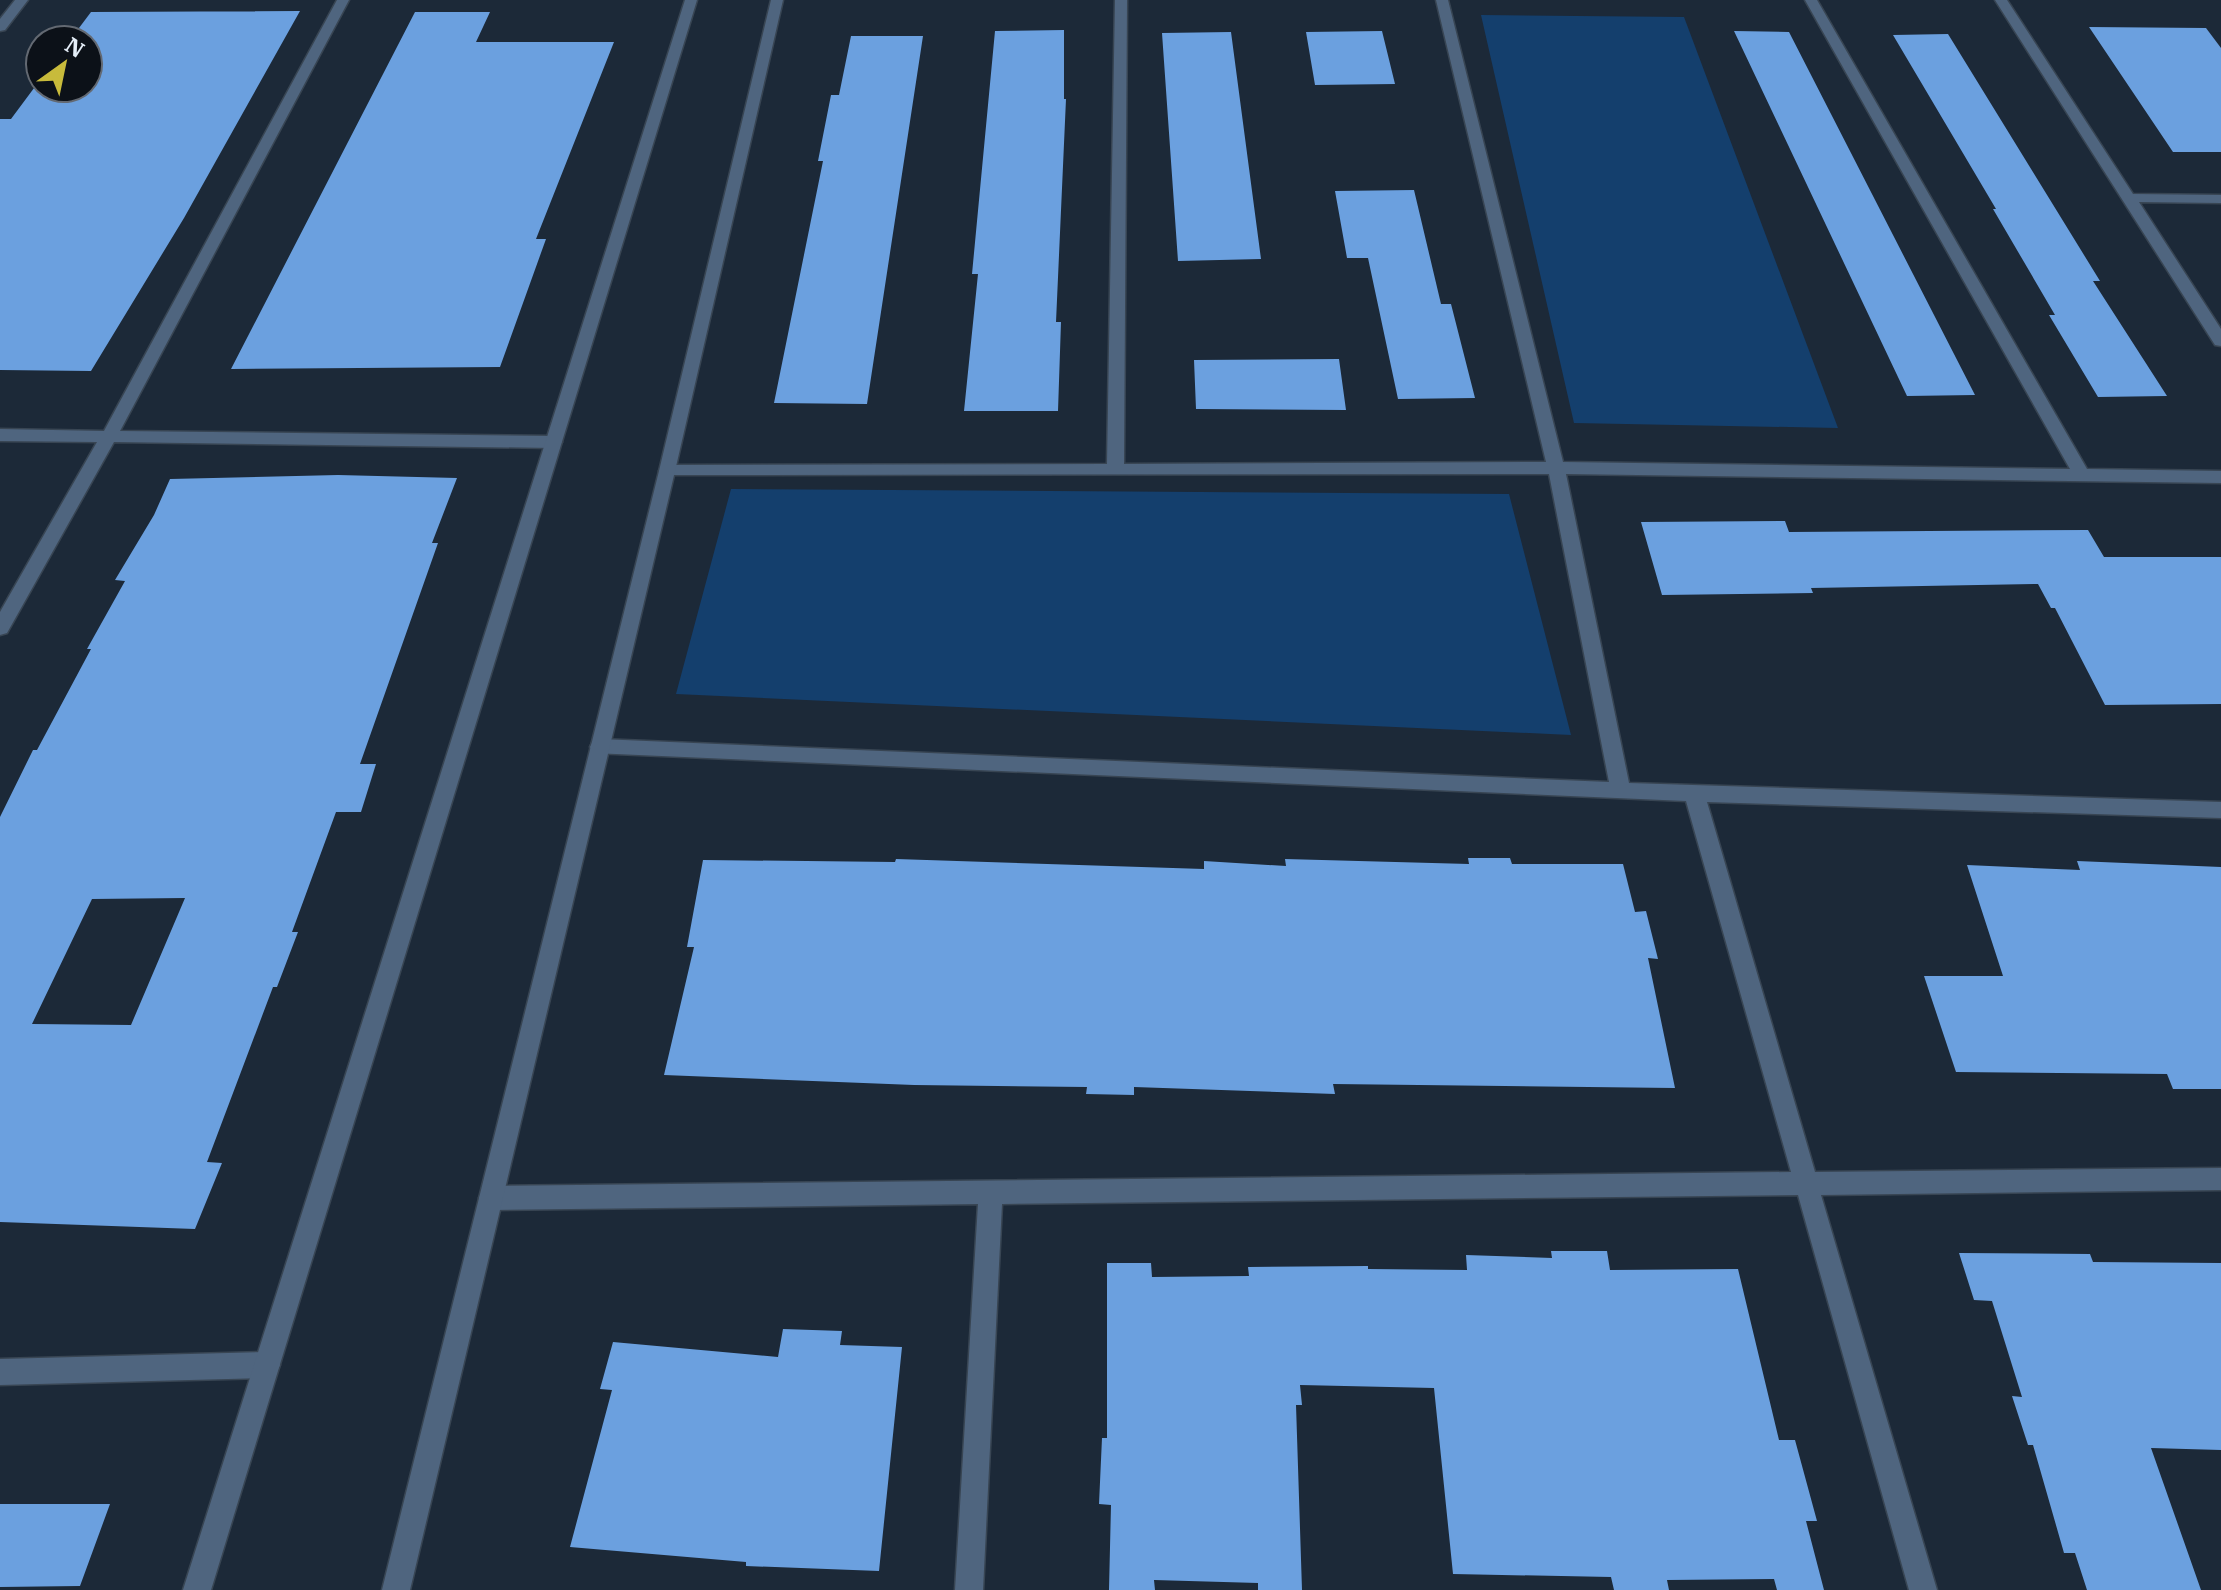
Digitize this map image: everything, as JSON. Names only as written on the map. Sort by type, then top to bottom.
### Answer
[{"type":"street","points":[[0,27],[22,0]]},
{"type":"street","points":[[0,628],[109,436],[343,0]]},
{"type":"street","points":[[197,1590],[691,0]]},
{"type":"street","points":[[396,1590],[667,471],[777,0]]},
{"type":"street","points":[[1115,470],[1121,0]]},
{"type":"street","points":[[1442,0],[1556,468],[1621,791]]},
{"type":"street","points":[[1811,0],[2082,475]]},
{"type":"street","points":[[2001,0],[2221,341]]},
{"type":"street","points":[[2128,198],[2221,199]]},
{"type":"street","points":[[0,435],[554,442]]},
{"type":"street","points":[[667,471],[1556,468],[2221,477]]},
{"type":"street","points":[[600,747],[1621,791],[2221,810]]},
{"type":"street","points":[[1694,793],[1923,1590]]},
{"type":"street","points":[[491,1198],[2221,1179]]},
{"type":"street","points":[[969,1590],[991,1193]]},
{"type":"street","points":[[0,1372],[267,1365]]},
{"type":"shaded area","points":[[1481,15],[1684,17],[1838,428],[1574,423]]},
{"type":"shaded area","points":[[731,489],[1509,494],[1571,735],[676,694]]},
{"type":"building","points":[[300,11],[184,218],[91,371],[0,370],[0,119],[11,119],[24,102],[24,104],[104,104],[104,24],[82,24],[91,12]]},
{"type":"building","points":[[415,12],[490,12],[476,42],[614,42],[536,239],[546,239],[500,367],[231,369]]},
{"type":"building","points":[[2089,27],[2206,28],[2221,48],[2221,152],[2173,152]]},
{"type":"building","points":[[1064,30],[1066,99],[1056,322],[1061,322],[1058,411],[964,411],[978,274],[972,274],[995,31]]},
{"type":"building","points":[[1382,31],[1395,84],[1315,85],[1306,32]]},
{"type":"building","points":[[1734,31],[1789,32],[1975,395],[1907,396]]},
{"type":"building","points":[[1231,32],[1261,259],[1178,261],[1162,33]]},
{"type":"building","points":[[1948,34],[2100,281],[2093,281],[2167,396],[2098,397],[2049,315],[2055,315],[1993,209],[1996,209],[1893,35]]},
{"type":"building","points":[[851,36],[923,36],[867,404],[774,403],[823,161],[818,161],[831,95],[839,95]]},
{"type":"building","points":[[1414,190],[1441,304],[1451,304],[1475,398],[1398,399],[1368,258],[1347,258],[1335,191]]},
{"type":"building","points":[[1339,359],[1346,410],[1196,409],[1194,360]]},
{"type":"building","points":[[338,475],[457,478],[432,543],[438,543],[360,764],[376,764],[361,812],[336,812],[292,932],[298,932],[277,987],[273,987],[207,1162],[222,1163],[195,1229],[0,1222],[0,817],[33,750],[37,750],[91,649],[87,649],[125,581],[115,580],[154,515],[170,479]],"holes":[[[185,898],[131,1025],[32,1024],[92,899]]]},
{"type":"building","points":[[1785,521],[1789,532],[2088,530],[2104,557],[2221,557],[2221,704],[2105,705],[2055,608],[2051,608],[2038,584],[1811,588],[1813,593],[1662,595],[1641,522]]},
{"type":"building","points":[[1468,858],[1510,858],[1512,864],[1623,864],[1635,912],[1646,911],[1658,959],[1648,958],[1675,1088],[1333,1084],[1335,1094],[1134,1087],[1134,1095],[1086,1094],[1087,1087],[914,1085],[664,1075],[694,947],[687,947],[703,860],[895,862],[896,859],[1204,869],[1204,861],[1286,866],[1285,859],[1469,864]]},
{"type":"building","points":[[2077,861],[2221,867],[2221,1089],[2173,1089],[2167,1074],[1956,1072],[1924,976],[2003,976],[1967,865],[2080,870]]},
{"type":"building","points":[[1551,1251],[1607,1251],[1610,1270],[1738,1269],[1779,1440],[1795,1440],[1817,1521],[1806,1521],[1824,1590],[1777,1590],[1774,1579],[1667,1580],[1669,1590],[1614,1590],[1611,1577],[1453,1574],[1434,1388],[1300,1385],[1302,1405],[1296,1405],[1302,1590],[1258,1590],[1258,1583],[1154,1580],[1155,1590],[1109,1590],[1111,1505],[1099,1504],[1102,1438],[1107,1438],[1107,1263],[1151,1263],[1152,1277],[1249,1276],[1248,1267],[1368,1266],[1368,1269],[1467,1270],[1466,1255],[1552,1258]]},
{"type":"building","points":[[1959,1253],[2090,1254],[2093,1262],[2221,1263],[2221,1450],[2151,1448],[2201,1590],[2087,1590],[2075,1553],[2064,1553],[2033,1445],[2028,1445],[2012,1396],[2022,1397],[1992,1301],[1974,1300]]},
{"type":"building","points":[[783,1329],[842,1331],[840,1345],[902,1347],[879,1571],[746,1566],[746,1562],[570,1547],[612,1390],[600,1389],[613,1342],[778,1357]]},
{"type":"building","points":[[0,1504],[110,1504],[80,1586],[0,1587]]}]
